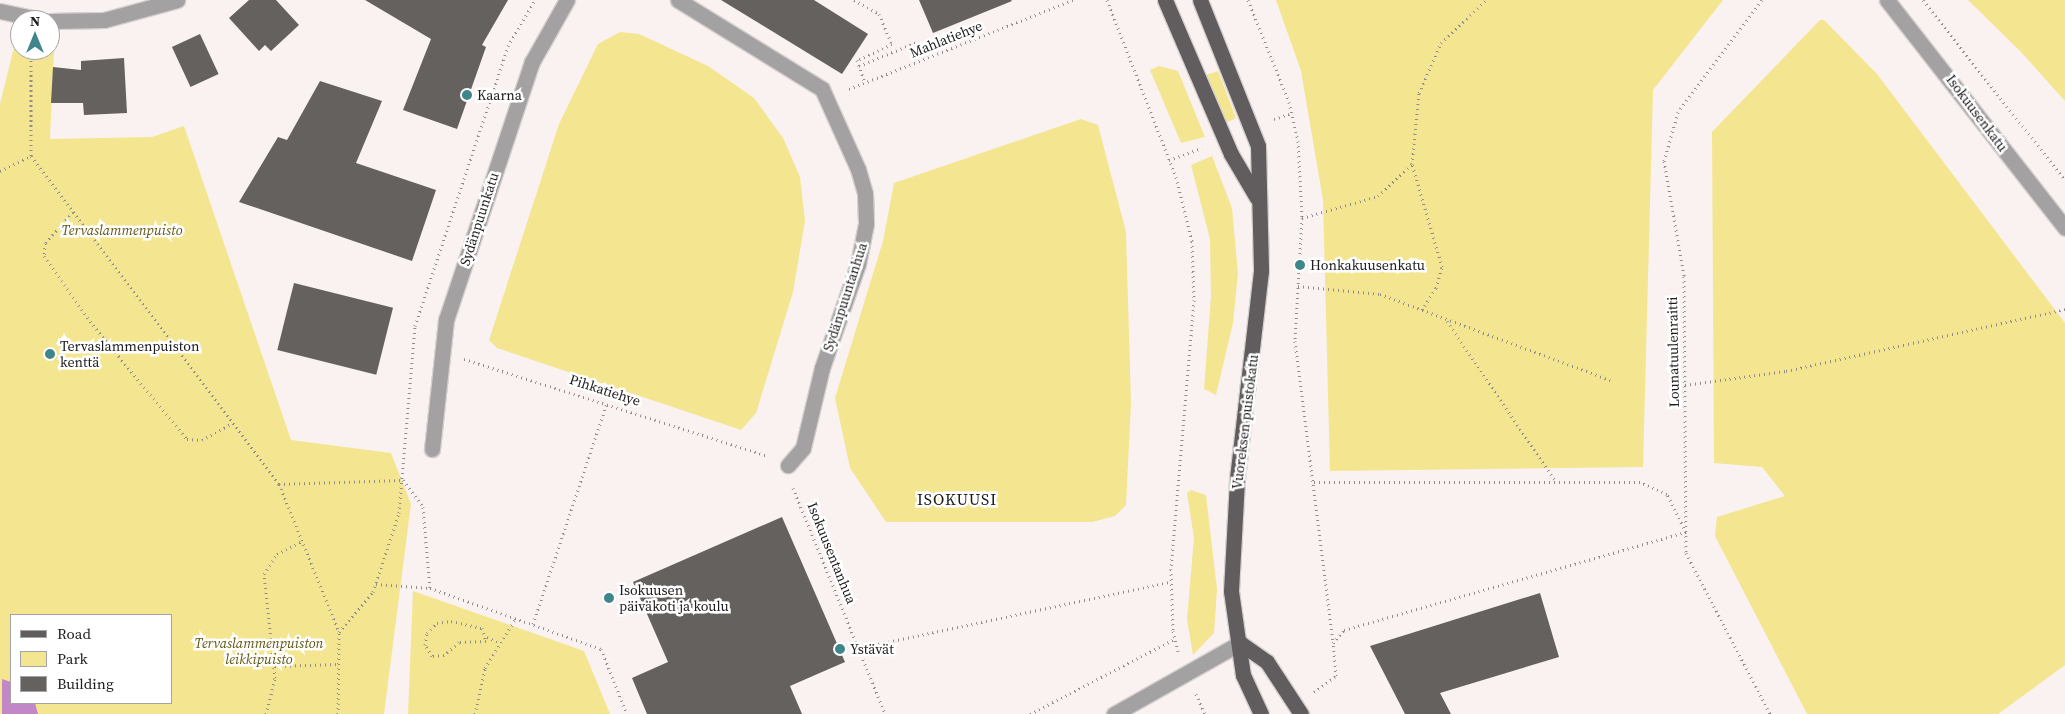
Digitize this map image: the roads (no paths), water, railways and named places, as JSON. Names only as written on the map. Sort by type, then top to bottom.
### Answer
[{"type":"main road","name":"Vuoreksen puistokatu","points":[[1165,0],[1231,154],[1258,200]]},
{"type":"main road","name":"Vuoreksen puistokatu","points":[[1200,0],[1258,146],[1258,200],[1262,272],[1232,564],[1231,591],[1243,674],[1261,714]]},
{"type":"main road","points":[[1240,643],[1267,662],[1298,708]]},
{"type":"street","points":[[60,21],[104,20],[176,0]]},
{"type":"street","name":"Sydänpuunkatu","points":[[432,449],[439,356],[452,302],[532,62],[567,0]]},
{"type":"street","name":"Sydänpuuntanhua","points":[[678,0],[812,80],[828,98],[858,169],[866,224],[803,448],[788,465]]},
{"type":"street","name":"Isokuusenkatu","points":[[1887,0],[2065,228]]},
{"type":"street","points":[[1114,714],[1187,675],[1240,643]]},
{"type":"place","name":"Kaarna","points":[[467,95]]},
{"type":"place","name":"Honkakuusenkatu","points":[[1300,265]]},
{"type":"place","name":"Tervaslammenpuiston kenttä","points":[[50,354]]},
{"type":"place","name":"Isokuusen päiväkoti ja koulu","points":[[609,598]]},
{"type":"place","name":"Ystävät","points":[[840,649]]},
{"type":"district","name":"ISOKUUSI","points":[[957,499]]},
{"type":"park label","name":"Tervaslammenpuisto","points":[[122,230]]},
{"type":"park label","name":"Tervaslammenpuiston leikkipuisto","points":[[259,652]]}]
